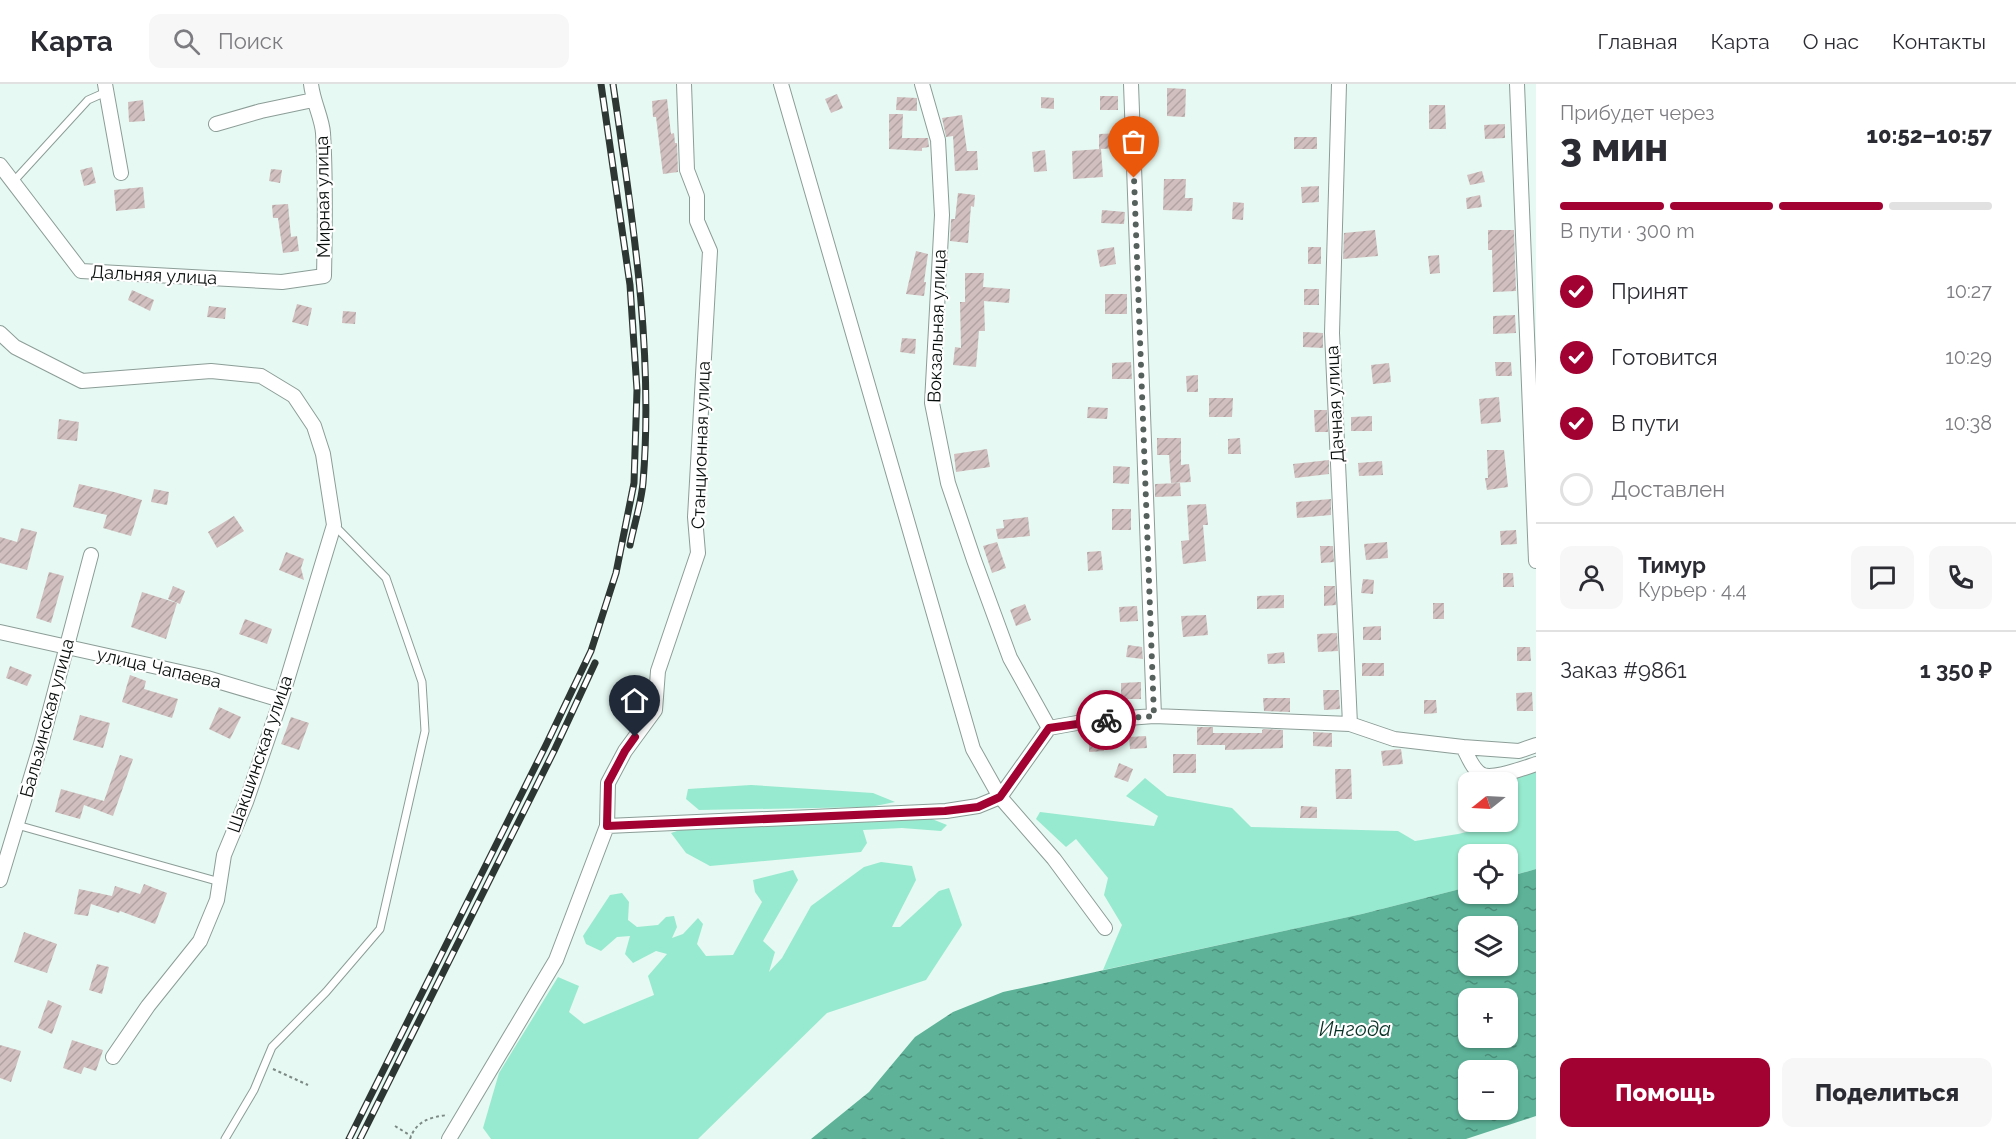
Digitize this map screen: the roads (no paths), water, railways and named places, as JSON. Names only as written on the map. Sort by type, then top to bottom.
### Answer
[{"type":"street","name":"Мирная улица","points":[[311,84],[313,100],[323,130],[324,276]]},
{"type":"street","name":"Станционная улица","points":[[448,1139],[556,960],[607,826],[608,783],[625,751],[655,710],[658,671],[698,553],[695,517],[710,251],[697,221],[697,196],[687,170],[684,84]]},
{"type":"street","points":[[781,84],[973,749],[1000,797],[1054,860],[1105,928]]},
{"type":"street","name":"Вокзальная улица","points":[[922,84],[938,140],[942,215],[933,403],[948,483],[1010,658],[1049,728]]},
{"type":"street","points":[[1131,84],[1154,716]]},
{"type":"street","name":"Дачная улица","points":[[1339,84],[1332,333],[1350,724]]},
{"type":"street","points":[[1517,84],[1536,561]]},
{"type":"street","points":[[105,88],[122,173]]},
{"type":"street","points":[[216,124],[313,100]]},
{"type":"street","name":"Дальняя улица","points":[[0,165],[81,272],[282,282],[324,276]]},
{"type":"street","name":"Шакшинская улица","points":[[0,333],[15,347],[82,381],[211,370],[261,376],[294,396],[314,426],[323,454],[334,525],[281,700],[246,802],[224,855],[217,900],[200,942],[148,1006],[113,1057]]},
{"type":"street","name":"Бальзинская улица","points":[[0,879],[41,744],[91,555]]},
{"type":"street","name":"улица Чапаева","points":[[0,632],[207,678],[281,700]]},
{"type":"street","points":[[607,826],[945,811],[978,807],[1000,797],[1049,728],[1088,721],[1154,716],[1350,724],[1394,739],[1519,751],[1536,746]]},
{"type":"street","points":[[1463,747],[1474,767],[1483,775],[1495,775],[1536,764]]},
{"type":"lane","points":[[13,182],[87,100],[105,88]]},
{"type":"lane","points":[[225,1139],[254,1090],[273,1047],[326,992],[380,929],[425,731],[422,682],[386,578],[334,525]]},
{"type":"lane","points":[[17,825],[220,882]]},
{"type":"water","name":"Ингода","points":[[1536,869],[1536,1116],[1466,1139],[811,1139],[869,1092],[915,1037],[953,1012],[1003,992],[1362,914],[1458,890],[1458,904],[1518,904],[1518,874]]},
{"type":"railway","points":[[349,1139],[591,651],[616,573],[634,483],[637,390],[630,285],[601,84]]},
{"type":"railway","points":[[613,84],[634,233],[646,383],[643,483],[630,545]]},
{"type":"railway","points":[[360,1139],[554,751],[595,663]]}]
